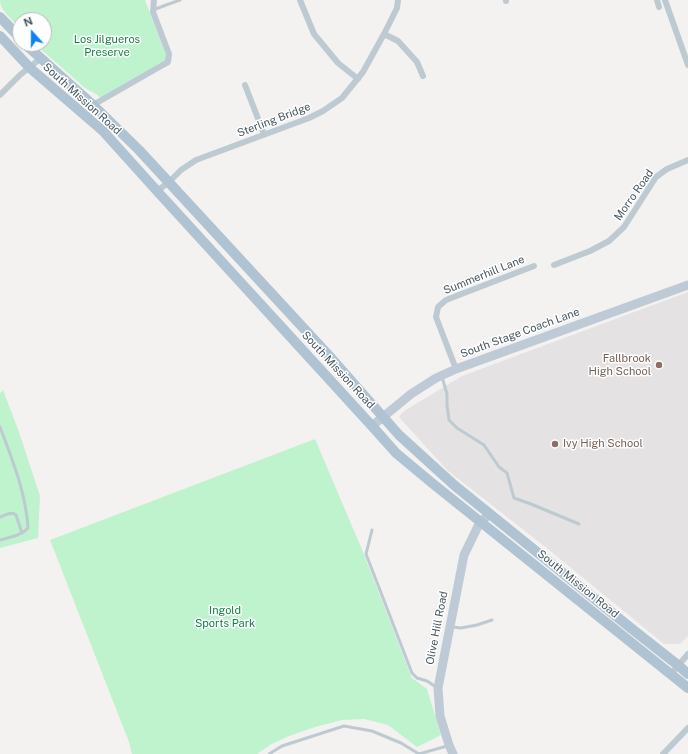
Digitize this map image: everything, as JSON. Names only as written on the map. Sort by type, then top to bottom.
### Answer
[{"type":"main road","points":[[0,17],[12,30]]},
{"type":"main road","name":"South Mission Road","points":[[0,36],[30,68],[103,131],[396,453],[688,688]]},
{"type":"main road","name":"South Mission Road","points":[[34,52],[93,105],[139,150],[332,359],[399,435],[448,480],[688,674]]},
{"type":"main road","name":"South Stage Coach Lane","points":[[372,426],[411,394],[456,369],[688,284]]},
{"type":"main road","name":"Olive Hill Road","points":[[453,754],[440,716],[438,688],[464,554],[480,522],[490,514]]},
{"type":"street","points":[[93,105],[168,62],[169,54],[153,10],[154,0]]},
{"type":"street","points":[[300,0],[314,34],[338,63],[358,79]]},
{"type":"street","name":"Sterling Bridge","points":[[157,192],[181,170],[196,160],[310,118],[342,98],[363,72],[397,8],[398,0]]},
{"type":"street","points":[[656,0],[659,7]]},
{"type":"street","points":[[664,0],[688,65]]},
{"type":"street","points":[[384,34],[398,41],[417,62],[422,76]]},
{"type":"street","points":[[0,95],[20,74],[30,68],[41,58]]},
{"type":"street","points":[[245,85],[264,134]]},
{"type":"street","name":"Morro Road","points":[[554,265],[590,251],[609,241],[624,227],[656,177],[667,169],[688,160]]},
{"type":"street","name":"Summerhill Lane","points":[[456,369],[436,317],[438,307],[446,300],[534,266]]},
{"type":"street","points":[[671,674],[688,654]]},
{"type":"street","points":[[663,754],[688,728]]},
{"type":"lane","points":[[153,10],[180,0]]},
{"type":"lane","points":[[442,376],[447,394],[449,420],[457,428],[484,445],[499,467],[507,473],[514,498],[579,524]]},
{"type":"lane","points":[[0,427],[13,461],[24,498],[28,528],[16,536],[0,540]]},
{"type":"lane","points":[[0,517],[14,513],[22,533]]},
{"type":"lane","points":[[372,530],[366,554],[412,673],[417,678],[427,681],[438,688]]},
{"type":"lane","points":[[450,627],[461,628],[492,620]]},
{"type":"lane","points":[[269,754],[282,746],[344,726],[372,731],[401,743],[419,754],[449,745]]},
{"type":"shaded area","name":"Ivy High School","points":[[688,292],[688,636],[680,644],[664,644],[548,549],[447,470],[399,417],[404,411],[462,376]]},
{"type":"green space","name":"Los Jilgueros Preserve","points":[[0,0],[145,0],[170,65],[150,73],[104,101],[96,94],[85,88],[44,52],[52,52],[52,12],[12,12],[12,20],[4,12]]},
{"type":"green space","points":[[3,390],[19,432],[40,496],[38,538],[0,548],[0,393]]},
{"type":"green space","name":"Ingold Sports Park","points":[[315,439],[363,552],[412,678],[427,689],[441,735],[417,747],[388,725],[364,719],[342,720],[289,736],[270,745],[257,754],[132,754],[129,742],[50,540]]},
{"type":"place","name":"Fallbrook High School","points":[[659,365]]},
{"type":"place","name":"Ivy High School","points":[[555,444]]}]
